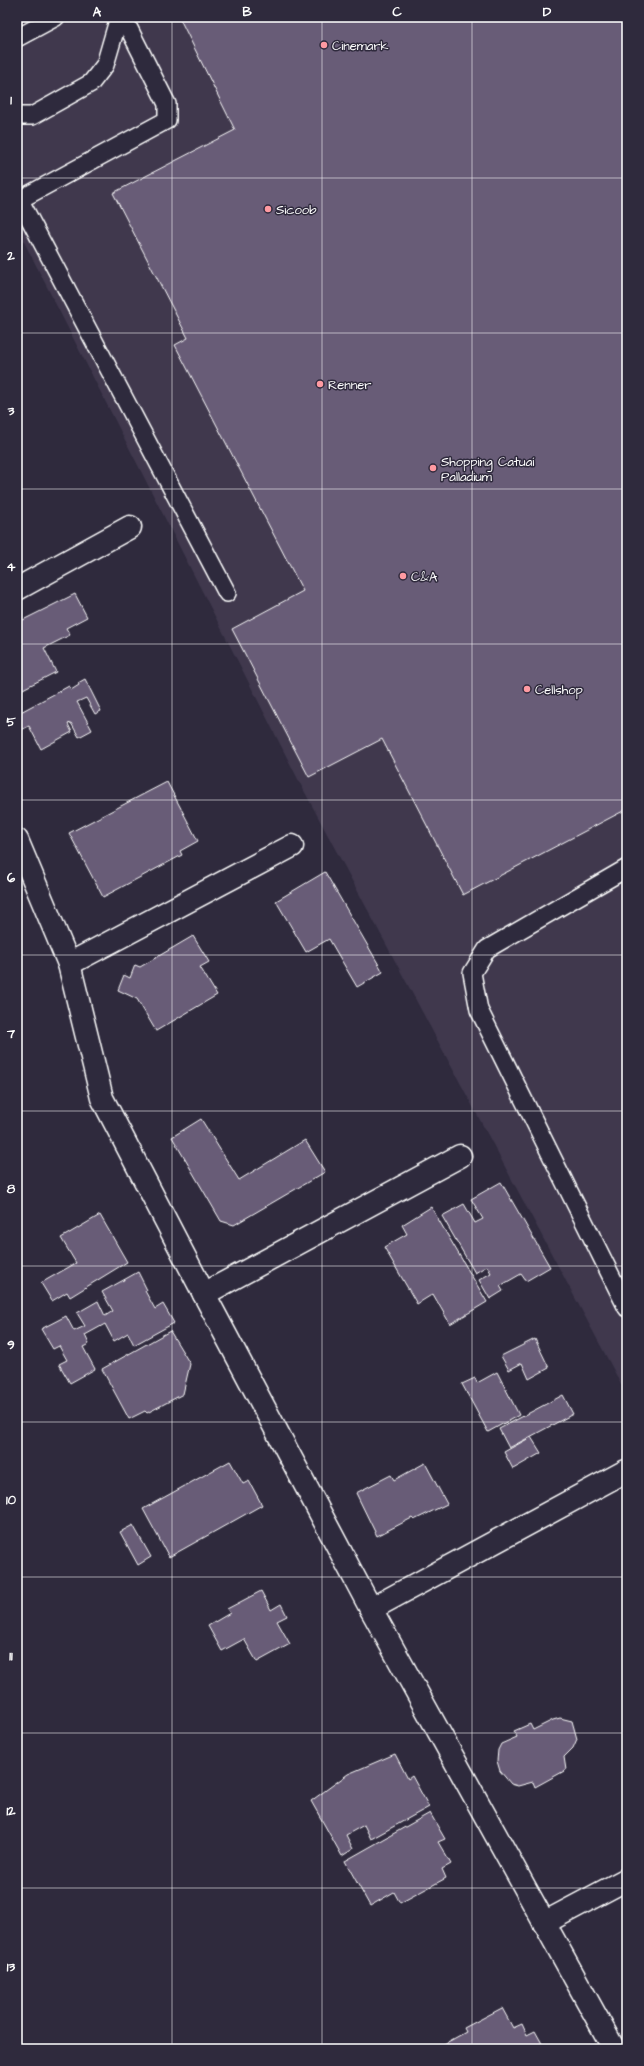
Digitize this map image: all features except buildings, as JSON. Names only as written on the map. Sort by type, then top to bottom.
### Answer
[{"type":"street","points":[[17,589],[130,527]]},
{"type":"street","points":[[17,840],[69,964],[102,1098],[371,1609],[614,2049]]},
{"type":"street","points":[[69,964],[292,846]]},
{"type":"street","points":[[204,1294],[460,1156]]},
{"type":"street","points":[[371,1609],[626,1471]]},
{"type":"street","points":[[544,1923],[627,1879]]},
{"type":"lane","points":[[17,38],[56,17]]},
{"type":"lane","points":[[17,116],[32,116],[91,83],[105,65],[119,17]]},
{"type":"lane","points":[[123,17],[167,104],[167,120],[18,197],[227,593]]},
{"type":"lane","points":[[627,868],[487,949],[472,973],[479,1010],[627,1308]]},
{"type":"shaded area","name":"Shopping Catuaí Palladium","points":[[17,17],[627,17],[627,1395],[301,785],[17,228]]},
{"type":"place","name":"Cinemark","points":[[324,45]]},
{"type":"place","name":"Sicoob","points":[[268,209]]},
{"type":"place","name":"Renner","points":[[320,384]]},
{"type":"place","name":"Shopping Catuaí Palladium","points":[[433,468]]},
{"type":"place","name":"C&A","points":[[403,576]]},
{"type":"place","name":"Cellshop","points":[[527,689]]}]
